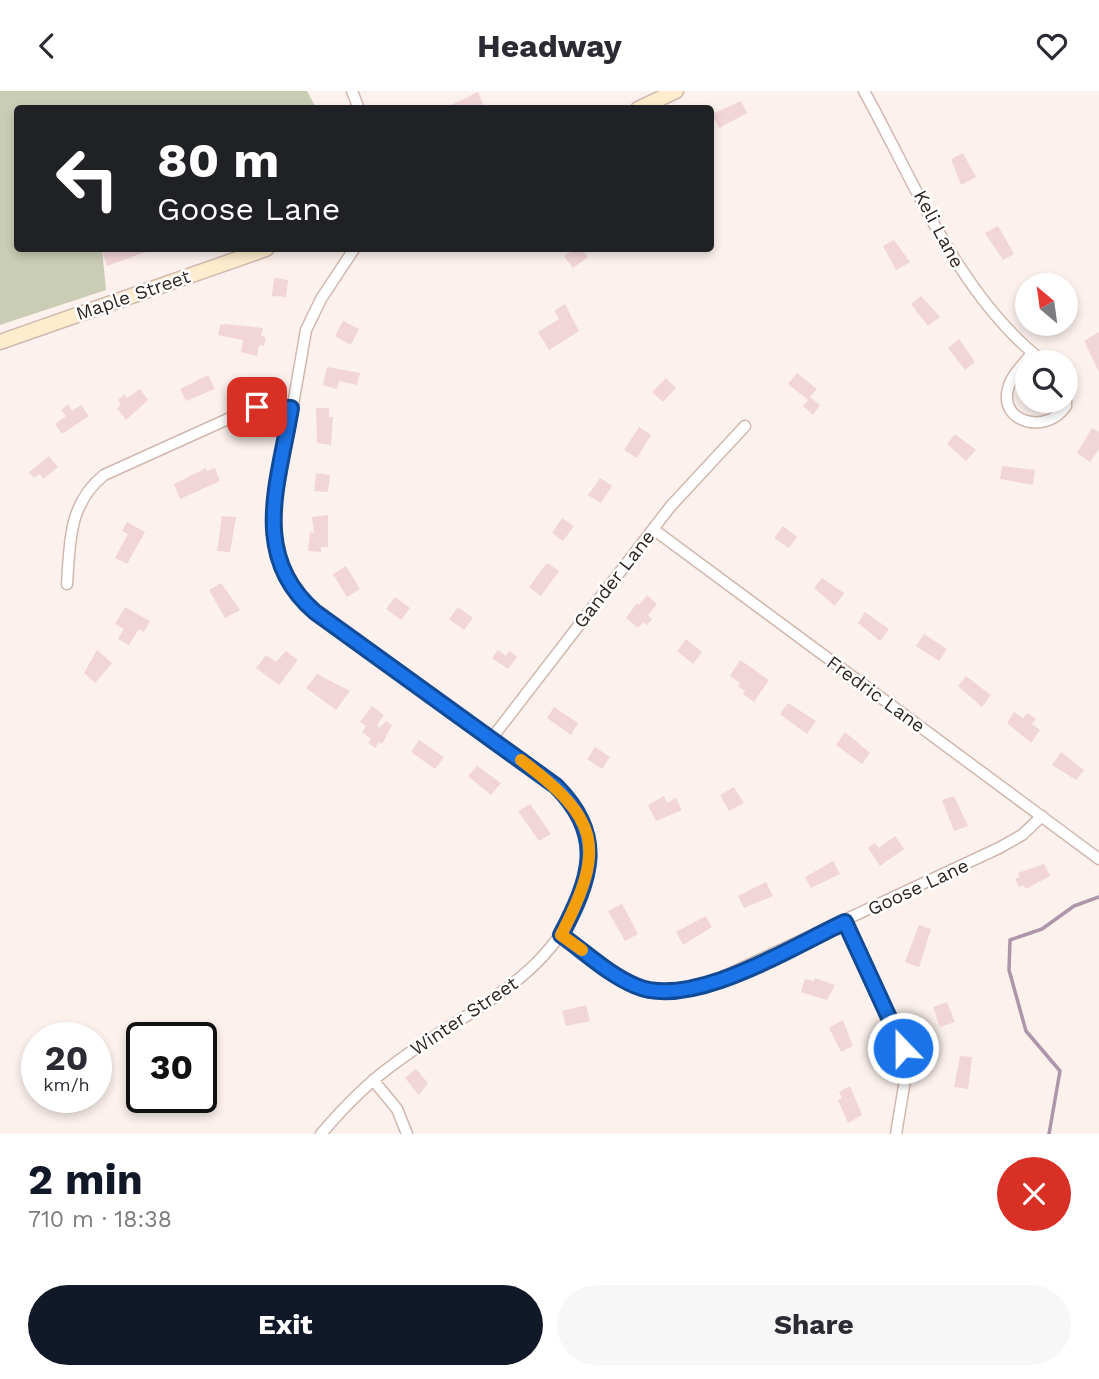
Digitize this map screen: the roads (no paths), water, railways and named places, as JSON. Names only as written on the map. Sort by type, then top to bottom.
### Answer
[{"type":"street","points":[[646,105],[676,91]]},
{"type":"street","name":"Keli Lane","points":[[864,91],[966,280],[1029,350]]},
{"type":"street","name":"Maple Street","points":[[0,342],[257,252]]},
{"type":"street","name":"Winter Street","points":[[321,1134],[373,1080],[505,991],[530,970],[561,935],[582,890],[590,848],[586,828],[573,805],[556,786],[315,612],[290,586],[276,554],[273,529],[302,348],[310,320],[352,252]]},
{"type":"street","points":[[1015,375],[1007,391],[1007,400],[1018,418],[1039,425],[1051,421],[1059,413]]},
{"type":"street","points":[[67,584],[73,522],[82,498],[95,482],[126,463],[250,409],[269,405],[291,408]]},
{"type":"street","name":"Gander Lane","points":[[492,738],[653,529],[745,426]]},
{"type":"street","name":"Fredric Lane","points":[[653,529],[1099,859]]},
{"type":"street","name":"Goose Lane","points":[[561,935],[621,979],[653,992],[681,992],[719,981],[999,848],[1022,835],[1042,816]]},
{"type":"street","points":[[845,922],[903,1048],[907,1069],[897,1134]]},
{"type":"street","points":[[373,1080],[397,1109],[407,1134]]},
{"type":"waterway","points":[[1049,1134],[1060,1071],[1026,1031],[1009,970],[1010,940],[1042,929],[1074,906],[1099,897]]}]
